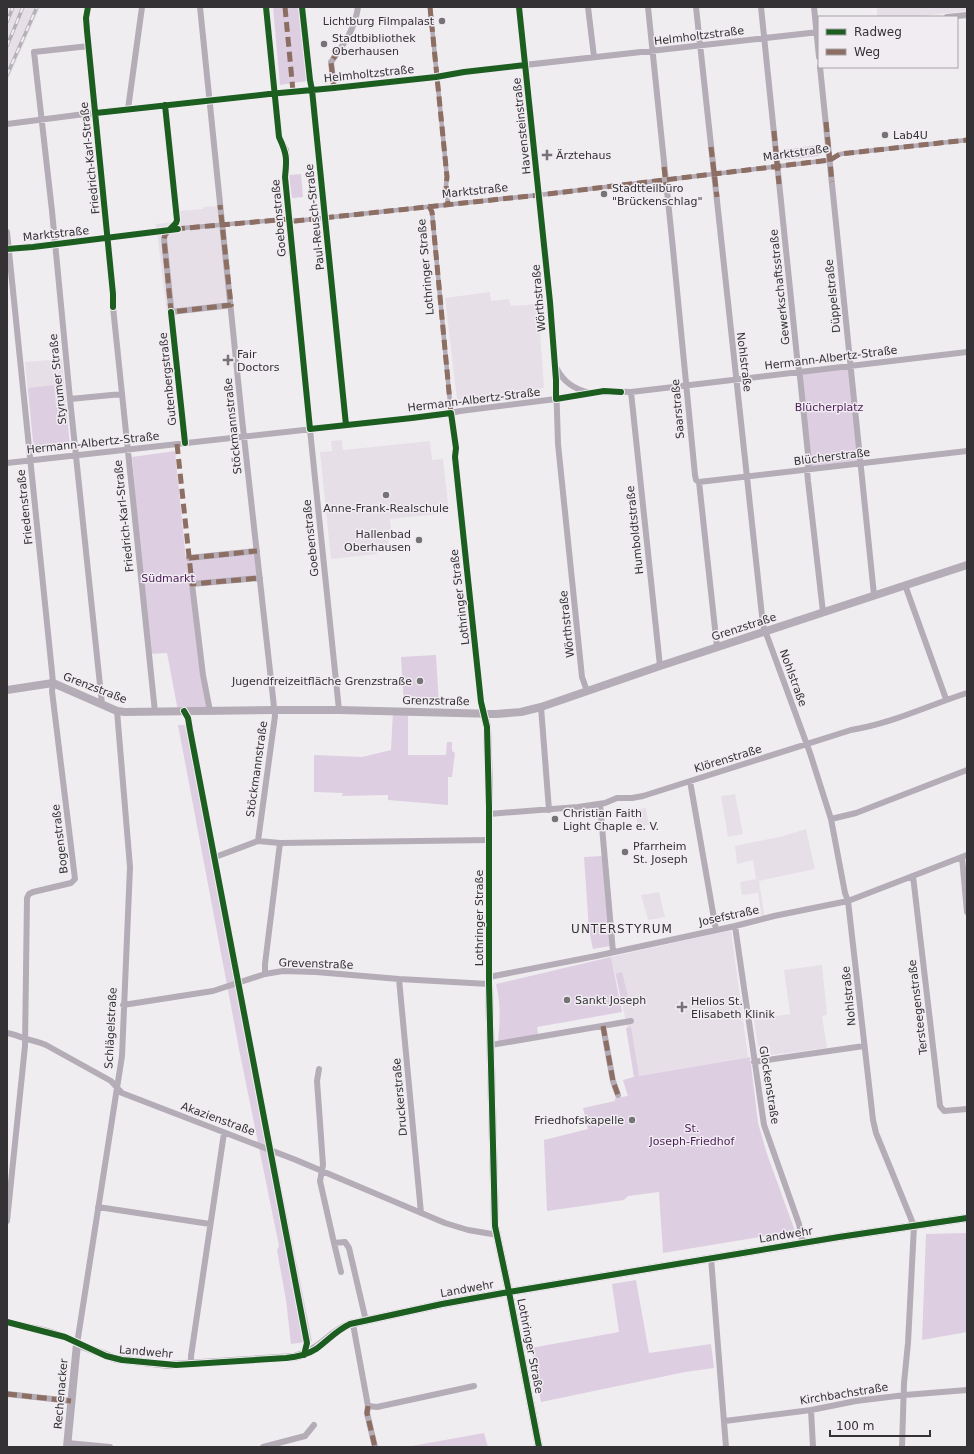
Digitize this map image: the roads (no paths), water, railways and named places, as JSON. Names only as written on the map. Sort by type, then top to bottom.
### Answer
[{"type":"street","name":"Friedrich-Karl-Straße","points":[[88,7],[86,23],[96,114],[127,449],[155,712]]},
{"type":"street","points":[[128,109],[142,7]]},
{"type":"street","name":"Stöckmannstraße","points":[[200,7],[240,401],[275,721],[258,842]]},
{"type":"street","name":"Goebenstraße","points":[[266,7],[279,136],[286,150],[287,164],[285,177],[339,710]]},
{"type":"street","name":"Paul-Reusch-Straße","points":[[302,7],[312,90],[346,425]]},
{"type":"street","points":[[334,88],[331,62],[351,33],[357,18],[358,7]]},
{"type":"street","points":[[430,7],[447,177],[446,185],[448,204]]},
{"type":"street","name":"Havensteinstraße","points":[[519,7],[538,195]]},
{"type":"street","points":[[588,7],[594,57]]},
{"type":"street","name":"Saarstraße","points":[[648,7],[686,378],[685,385],[694,475],[696,480],[699,482],[717,647]]},
{"type":"street","name":"Nohlstraße","points":[[696,7],[763,625],[807,745],[831,819],[848,901],[872,1115],[875,1128],[914,1226],[902,1447]]},
{"type":"street","name":"Gewerkschaftsstraße","points":[[761,7],[797,357],[810,464],[808,470],[823,612]]},
{"type":"street","points":[[814,7],[818,32]]},
{"type":"street","points":[[957,16],[967,15]]},
{"type":"street","name":"Helmholtzstraße","points":[[7,124],[128,109],[436,77],[464,72],[818,32]]},
{"type":"street","name":"Styrumer Straße","points":[[89,46],[34,52],[43,120],[102,704]]},
{"type":"street","name":"Düppelstraße","points":[[820,68],[874,595]]},
{"type":"street","points":[[165,105],[176,216],[176,223],[169,230]]},
{"type":"street","name":"Marktstraße","points":[[8,249],[169,230],[289,218],[295,221],[538,195],[830,160],[840,154],[967,140]]},
{"type":"street","name":"Wörthstraße","points":[[538,195],[555,363],[558,444],[582,676],[587,691]]},
{"type":"street","name":"Lothringer Straße","points":[[429,206],[432,212],[470,604],[481,702],[487,727],[489,814],[489,980],[494,1211],[539,1447]]},
{"type":"street","name":"Gutenbergstraße","points":[[169,230],[164,239],[186,443]]},
{"type":"street","name":"Friedenstraße","points":[[7,232],[53,683]]},
{"type":"street","points":[[171,312],[231,305]]},
{"type":"street","name":"Hermann-Albertz-Straße","points":[[7,463],[451,413],[604,391],[631,392],[967,352]]},
{"type":"street","name":"Wörthstraße","points":[[555,363],[558,370],[569,384],[590,393]]},
{"type":"street","name":"Humboldtstraße","points":[[631,392],[660,666]]},
{"type":"street","points":[[70,399],[122,394]]},
{"type":"street","name":"Blücherstraße","points":[[699,482],[967,451]]},
{"type":"street","points":[[189,558],[257,551]]},
{"type":"street","name":"Grenzstraße","points":[[7,690],[53,683],[117,711],[125,712],[339,710],[513,713],[541,707],[967,564]]},
{"type":"street","points":[[210,711],[203,675],[192,584],[260,578]]},
{"type":"street","points":[[904,585],[946,700]]},
{"type":"street","name":"Bogenstraße","points":[[7,1221],[25,1038],[27,898],[30,893],[71,883],[75,879],[52,691],[53,683]]},
{"type":"street","name":"Klörenstraße","points":[[489,814],[549,810],[600,804],[617,798],[643,796],[851,730],[861,729],[967,693]]},
{"type":"street","points":[[541,707],[549,810]]},
{"type":"street","name":"Schlägelstraße","points":[[77,1344],[122,1056],[130,867],[117,711]]},
{"type":"street","points":[[831,819],[856,813],[967,770]]},
{"type":"street","points":[[690,781],[716,930]]},
{"type":"street","points":[[600,804],[613,952]]},
{"type":"street","points":[[218,856],[258,842],[489,840]]},
{"type":"street","points":[[265,974],[280,843]]},
{"type":"street","points":[[965,856],[967,912]]},
{"type":"street","name":"Josefstraße","points":[[489,980],[848,901],[965,856]]},
{"type":"street","name":"Tersteegenstraße","points":[[913,876],[940,1106],[944,1111],[967,1109]]},
{"type":"street","name":"Glockenstraße","points":[[735,926],[754,1062],[766,1131],[798,1224],[803,1243]]},
{"type":"street","name":"Grevenstraße","points":[[123,1005],[213,991],[265,974],[276,972],[304,971],[399,979],[489,980]]},
{"type":"street","name":"Druckerstraße","points":[[399,979],[421,1213]]},
{"type":"street","points":[[491,1045],[631,1021]]},
{"type":"street","points":[[603,1026],[613,1081],[618,1095]]},
{"type":"street","name":"Akazienstraße","points":[[7,1033],[19,1035],[42,1043],[110,1081],[122,1093],[270,1149],[455,1226],[498,1235]]},
{"type":"street","points":[[754,1062],[864,1046]]},
{"type":"street","points":[[319,1069],[317,1081],[323,1165],[320,1181],[341,1272]]},
{"type":"street","points":[[191,1364],[224,1132]]},
{"type":"street","points":[[98,1208],[210,1224]]},
{"type":"street","name":"Landwehr","points":[[7,1322],[52,1333],[116,1359],[169,1365],[286,1358],[300,1356],[315,1349],[341,1328],[442,1304],[711,1258],[967,1218]]},
{"type":"street","points":[[334,1243],[344,1242],[349,1248],[366,1321]]},
{"type":"street","points":[[711,1258],[726,1447]]},
{"type":"street","points":[[353,1324],[368,1406],[367,1413],[375,1447]]},
{"type":"street","name":"Rechenacker","points":[[67,1445],[77,1344]]},
{"type":"street","points":[[368,1406],[376,1406],[474,1386]]},
{"type":"street","name":"Kirchbachstraße","points":[[724,1421],[811,1410],[856,1401],[967,1390]]},
{"type":"street","points":[[7,1394],[71,1401]]},
{"type":"street","points":[[811,1410],[813,1447]]},
{"type":"street","points":[[263,1447],[305,1436],[314,1425]]},
{"type":"street","points":[[67,1445],[110,1447]]},
{"type":"railway","points":[[7,22],[13,7]]},
{"type":"railway","points":[[7,46],[23,7]]},
{"type":"railway","points":[[7,75],[37,7]]},
{"type":"place","name":"Lichtburg Filmpalast","points":[[442,21]]},
{"type":"place","name":"Stadtbibliothek Oberhausen","points":[[324,44]]},
{"type":"place","name":"Lab4U","points":[[885,135]]},
{"type":"place","name":"Ärztehaus","points":[[547,155]]},
{"type":"place","name":"Stadtteilbüro \"Brückenschlag\"","points":[[604,194]]},
{"type":"place","name":"Fair Doctors","points":[[228,360]]},
{"type":"place","name":"Anne-Frank-Realschule","points":[[386,495]]},
{"type":"place","name":"Hallenbad Oberhausen","points":[[419,540]]},
{"type":"place","name":"Jugendfreizeitfläche Grenzstraße","points":[[420,681]]},
{"type":"place","name":"Christian Faith Light Chaple e. V.","points":[[555,819]]},
{"type":"place","name":"Pfarrheim St. Joseph","points":[[625,852]]},
{"type":"place","name":"Sankt Joseph","points":[[567,1000]]},
{"type":"place","name":"Helios St. Elisabeth Klinik","points":[[682,1007]]},
{"type":"place","name":"Friedhofskapelle","points":[[632,1120]]},
{"type":"district","name":"UNTERSTYRUM","points":[[622,929]]},
{"type":"park label","name":"Blücherplatz","points":[[829,407]]},
{"type":"park label","name":"Südmarkt","points":[[168,578]]},
{"type":"park label","name":"St. Joseph-Friedhof","points":[[692,1134]]}]
